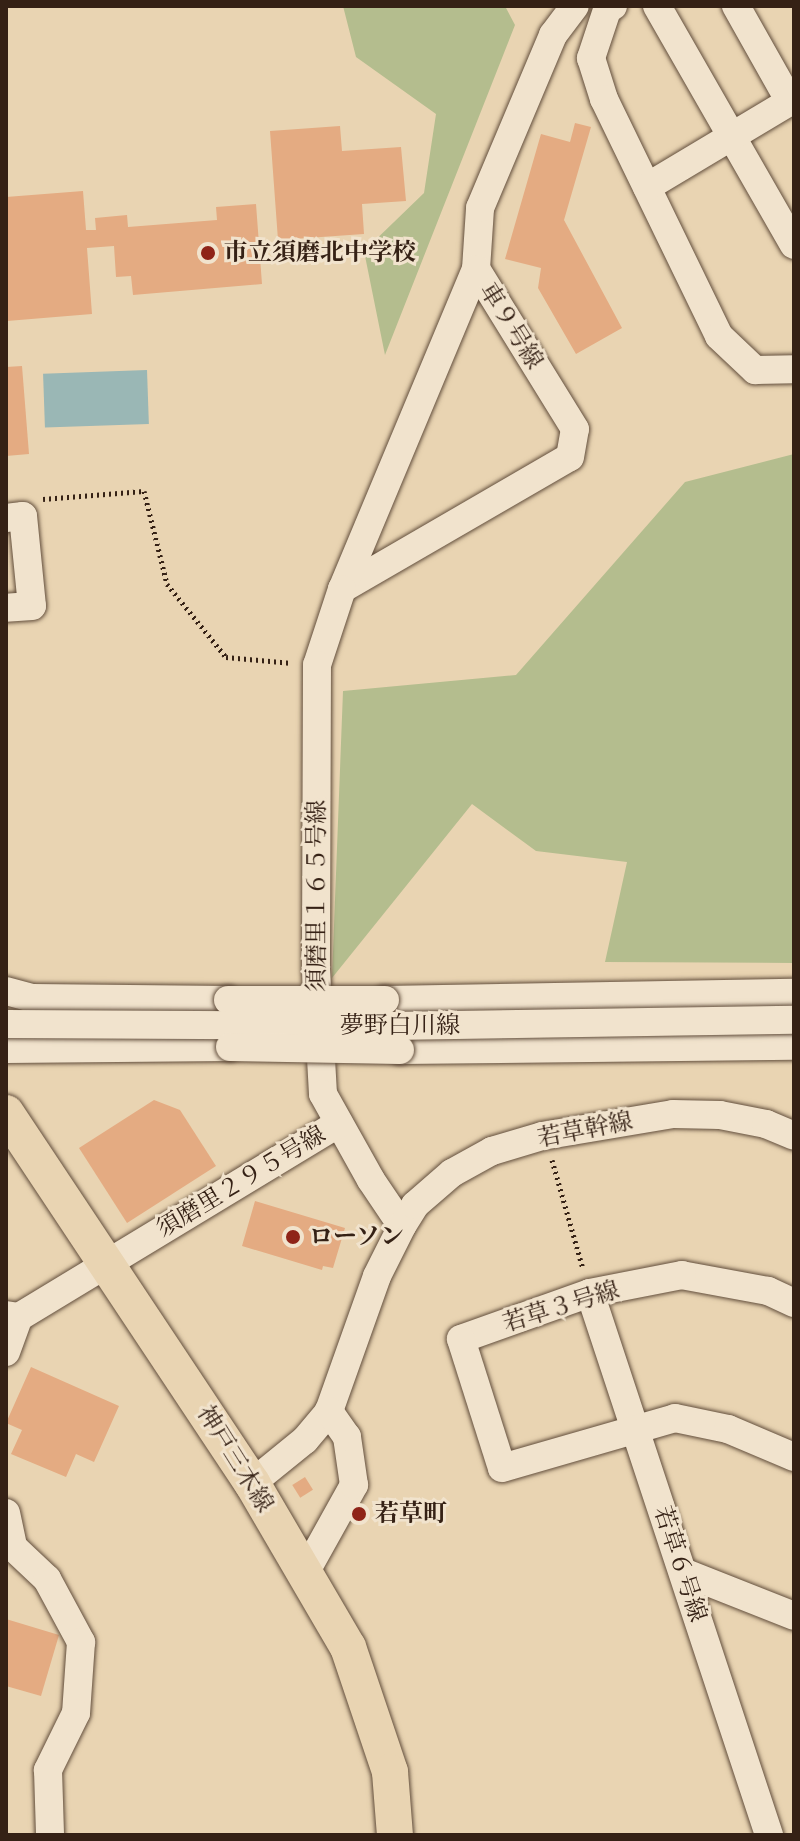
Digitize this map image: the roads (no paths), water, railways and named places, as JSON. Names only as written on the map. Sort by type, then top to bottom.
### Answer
[{"type":"main road","name":"神戸三木線","points":[[6,1113],[252,1483],[348,1647],[390,1772],[395,1835]]},
{"type":"street","points":[[476,269],[480,208],[553,35],[575,6]]},
{"type":"street","points":[[613,6],[607,10],[591,58],[604,99],[719,336],[755,370],[794,369]]},
{"type":"street","points":[[657,6],[794,245]]},
{"type":"street","points":[[647,187],[792,100],[736,6]]},
{"type":"street","name":"車９号線","points":[[342,589],[570,457],[575,429],[476,269]]},
{"type":"street","name":"車９号線","points":[[317,665],[342,589],[476,269]]},
{"type":"street","points":[[6,518],[23,516],[32,606],[6,608]]},
{"type":"street","name":"須磨里１６５号線","points":[[317,665],[316,969],[323,1094],[339,1123]]},
{"type":"street","points":[[6,991],[32,998],[228,1000],[794,993]]},
{"type":"street","name":"夢野白川線","points":[[6,1024],[391,1026],[794,1020]]},
{"type":"street","points":[[6,1049],[230,1047],[400,1050],[794,1046]]},
{"type":"street","name":"若草幹線","points":[[402,1226],[415,1205],[452,1173],[492,1151],[542,1136],[673,1114],[720,1115],[766,1124],[794,1136]]},
{"type":"street","name":"須磨里２９５号線","points":[[13,1316],[109,1264],[130,1247],[339,1123],[402,1226]]},
{"type":"street","points":[[252,1483],[305,1440],[329,1411],[377,1276],[402,1226]]},
{"type":"street","name":"若草３号線","points":[[635,1427],[502,1468],[461,1339],[590,1293],[682,1275],[768,1291],[794,1303]]},
{"type":"street","name":"若草６号線","points":[[590,1293],[769,1835]]},
{"type":"street","points":[[6,1352],[13,1316]]},
{"type":"street","points":[[305,1573],[354,1485],[347,1437],[329,1411]]},
{"type":"street","points":[[635,1427],[675,1418],[728,1429],[794,1457]]},
{"type":"street","points":[[6,1513],[13,1547],[47,1579],[81,1642],[76,1713],[48,1770],[50,1835]]},
{"type":"street","points":[[683,1572],[794,1616]]},
{"type":"water","points":[[147,370],[149,424],[45,428],[43,374]]},
{"type":"place","name":"市立須磨北中学校","points":[[208,253]]},
{"type":"place","name":"ローソン","points":[[293,1237]]},
{"type":"place","name":"若草町","points":[[359,1514]]}]
